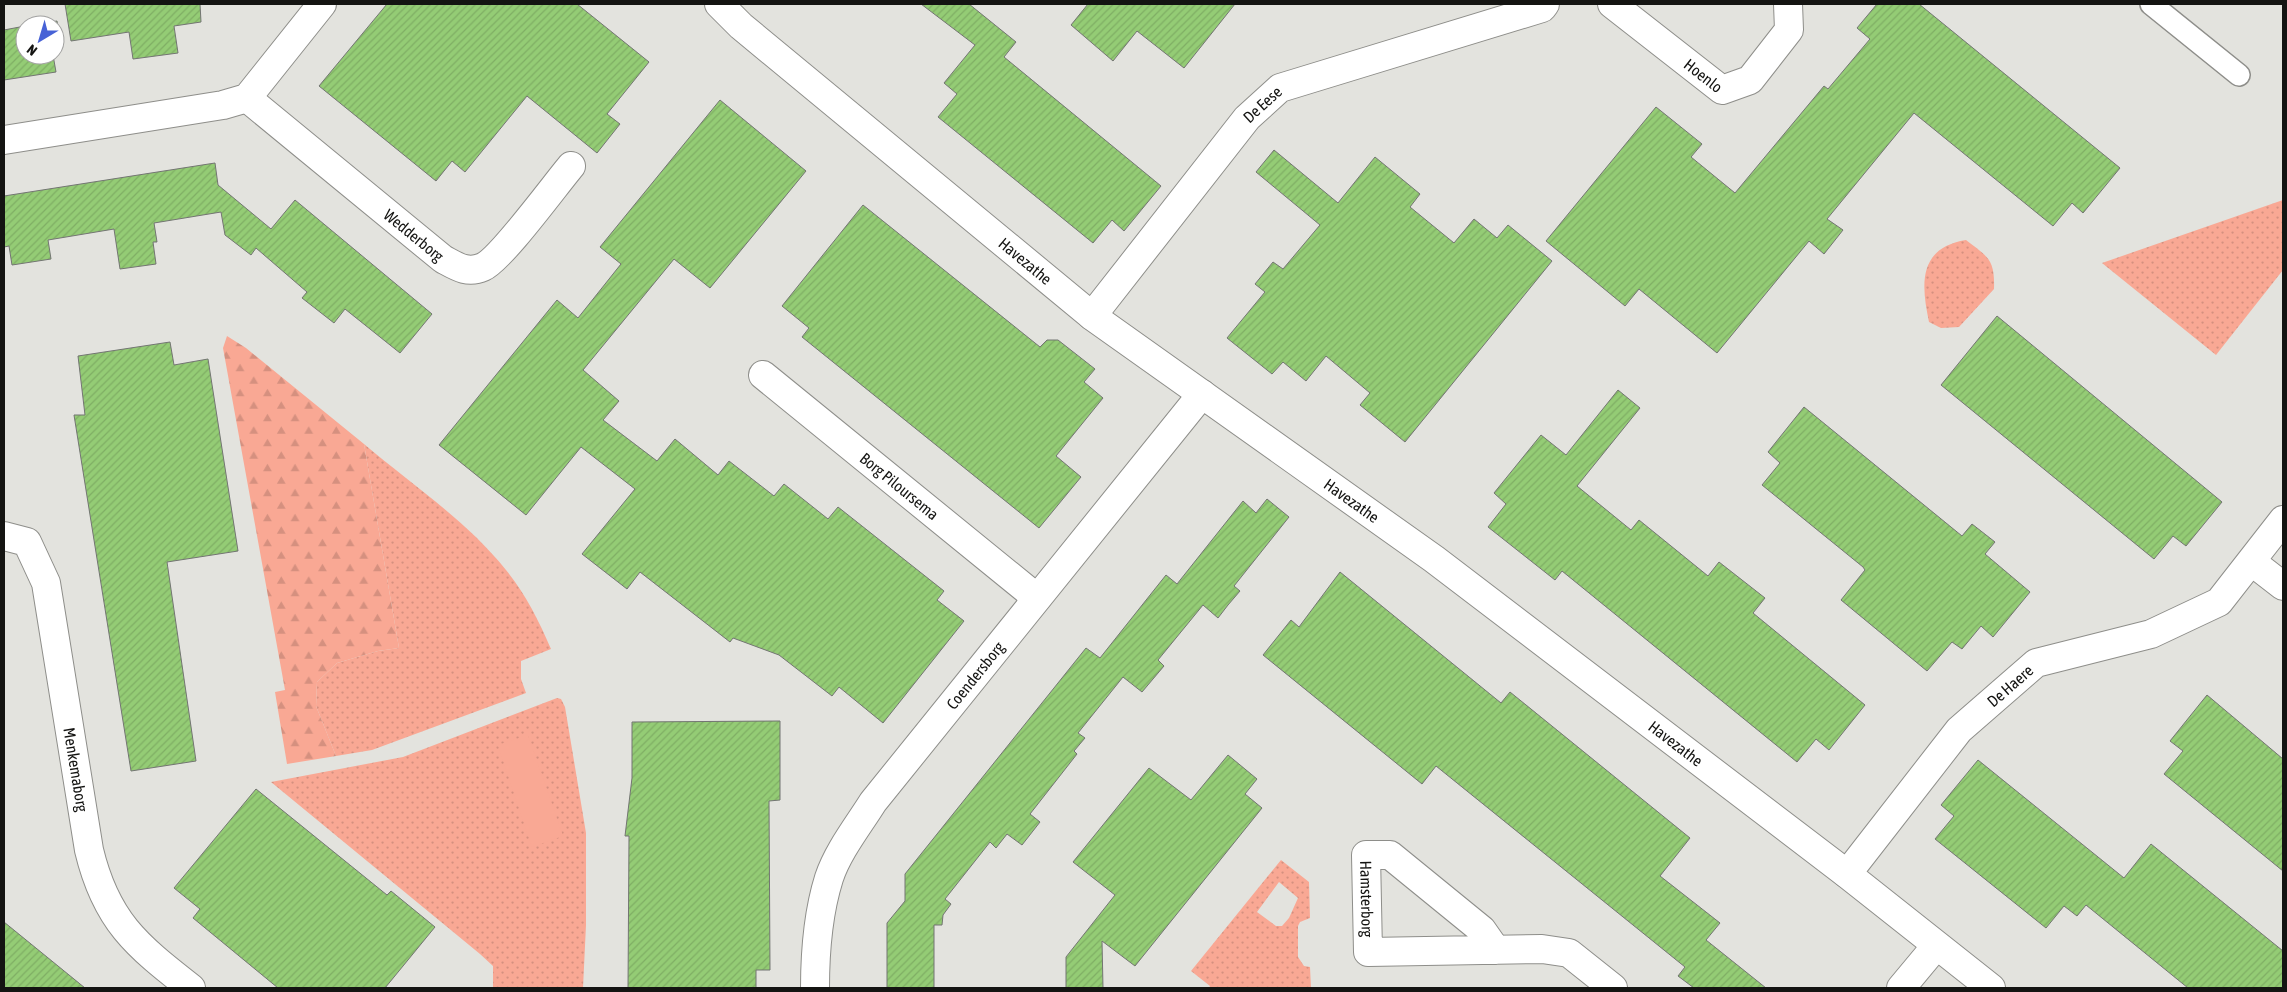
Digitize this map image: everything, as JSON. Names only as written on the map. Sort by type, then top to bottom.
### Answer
[{"type":"street","points":[[4,140],[223,106],[247,98],[322,4]]},
{"type":"street","name":"Havezathe","points":[[719,4],[741,26],[1092,316],[1434,559],[1847,874],[1991,988]]},
{"type":"street","name":"De Eese","points":[[1092,316],[1247,118],[1280,88],[1542,8],[1545,4]]},
{"type":"street","name":"Hoenlo","points":[[1612,4],[1722,90],[1750,80],[1789,30],[1788,4]]},
{"type":"street","name":"Wedderborg","points":[[247,98],[443,259],[463,270],[483,267],[500,253],[571,166]]},
{"type":"street","name":"Borg Piloursema","points":[[763,375],[1037,598]]},
{"type":"street","name":"Coendersborg","points":[[815,988],[815,962],[830,877],[849,839],[873,802],[1202,394]]},
{"type":"street","name":"De Haere","points":[[1847,874],[1959,730],[2036,663],[2151,634],[2219,602],[2283,520]]},
{"type":"street","name":"Menkemaborg","points":[[4,536],[28,542],[46,583],[89,850],[96,879],[111,908],[129,935],[191,988]]},
{"type":"street","points":[[2252,562],[2283,586]]},
{"type":"street","name":"Hamsterborg","points":[[1496,950],[1482,930],[1390,855],[1366,855],[1368,952],[1496,950],[1542,949],[1569,953],[1613,988]]},
{"type":"street","points":[[1901,988],[1936,946]]},
{"type":"lane","points":[[2151,4],[2239,75]]},
{"type":"green space","points":[[2283,200],[2283,270],[2216,355],[2102,263]]},
{"type":"green space","points":[[1966,240],[1989,260],[1993,271],[1994,289],[1959,327],[1941,328],[1929,322],[1925,294],[1926,270],[1931,259],[1939,251],[1950,244]]},
{"type":"green space","points":[[227,336],[246,348],[364,444],[399,648],[378,651],[337,663],[317,682],[316,706],[336,756],[287,764],[275,692],[285,690],[223,348]]},
{"type":"green space","points":[[364,444],[456,519],[491,552],[513,579],[525,598],[551,649],[521,661],[521,679],[526,693],[372,750],[336,756],[316,706],[317,682],[337,663],[378,651],[399,648]]},
{"type":"green space","points":[[557,698],[561,699],[565,707],[586,833],[586,925],[583,988],[493,988],[493,966],[271,782],[403,757]]},
{"type":"green space","points":[[528,735],[563,836],[532,847],[498,745]]},
{"type":"green space","points":[[1281,860],[1309,882],[1310,918],[1300,922],[1298,926],[1298,957],[1304,966],[1310,967],[1311,988],[1209,988],[1210,986],[1191,971]],"holes":[[[1279,882],[1298,898],[1289,918],[1282,926],[1276,926],[1257,912]]]},
{"type":"building","points":[[65,4],[200,4],[201,22],[174,26],[178,53],[133,59],[129,32],[71,41]]},
{"type":"building","points":[[387,4],[577,4],[649,62],[607,114],[620,124],[597,153],[527,96],[465,172],[452,161],[436,181],[319,86]]},
{"type":"building","points":[[921,4],[969,4],[1016,42],[1004,57],[1161,186],[1124,231],[1112,220],[1093,243],[938,117],[957,94],[944,83],[975,45]]},
{"type":"building","points":[[1088,4],[1235,4],[1184,68],[1137,31],[1113,61],[1071,25]]},
{"type":"building","points":[[1877,4],[1919,4],[2120,168],[2083,213],[2072,203],[2053,226],[1914,113],[1827,219],[1843,230],[1824,254],[1809,241],[1717,353],[1639,289],[1625,306],[1546,241],[1656,107],[1702,144],[1691,157],[1735,193],[1824,86],[1828,89],[1870,39],[1857,28]]},
{"type":"building","points":[[15,28],[15,65],[55,65],[56,72],[4,80],[4,30]]},
{"type":"building","points":[[720,100],[806,171],[710,288],[674,259],[583,370],[619,401],[603,420],[657,461],[675,439],[718,475],[729,461],[774,496],[784,484],[828,519],[838,507],[944,591],[937,600],[964,621],[883,723],[839,687],[832,696],[779,655],[733,638],[730,642],[640,572],[627,589],[582,554],[635,489],[581,447],[526,515],[439,445],[557,300],[578,318],[621,264],[600,247]]},
{"type":"building","points":[[1274,150],[1338,203],[1375,157],[1420,194],[1410,207],[1454,243],[1474,219],[1497,238],[1508,225],[1552,261],[1405,442],[1360,405],[1370,393],[1326,356],[1306,381],[1283,362],[1272,374],[1227,338],[1265,292],[1255,284],[1273,262],[1283,269],[1320,225],[1256,172]]},
{"type":"building","points":[[215,163],[218,185],[271,229],[295,200],[432,314],[400,353],[345,309],[334,323],[302,298],[307,292],[256,248],[251,255],[225,235],[221,212],[154,223],[157,242],[153,242],[156,264],[120,269],[114,229],[48,240],[51,259],[12,265],[9,246],[4,247],[4,196]]},
{"type":"building","points":[[863,205],[1040,347],[1047,340],[1058,340],[1095,369],[1084,382],[1103,398],[1056,456],[1081,477],[1039,528],[802,337],[809,328],[782,306]]},
{"type":"building","points":[[1997,316],[2222,502],[2186,546],[2173,536],[2154,559],[1941,385]]},
{"type":"building","points":[[170,342],[174,365],[208,359],[238,551],[167,562],[196,761],[131,771],[74,415],[85,415],[78,356]]},
{"type":"building","points":[[1618,390],[1640,408],[1577,486],[1631,530],[1639,520],[1708,576],[1719,562],[1765,598],[1753,613],[1865,705],[1829,750],[1816,739],[1797,762],[1562,571],[1555,580],[1488,527],[1506,504],[1494,493],[1541,435],[1566,455]]},
{"type":"building","points":[[1804,407],[1962,536],[1972,524],[1995,542],[1985,554],[2030,592],[1993,637],[1981,626],[1962,649],[1952,642],[1927,671],[1841,600],[1865,570],[1863,567],[1762,485],[1780,463],[1768,452]]},
{"type":"building","points":[[1267,499],[1289,517],[1234,586],[1240,591],[1218,618],[1203,605],[1158,660],[1164,666],[1142,692],[1123,677],[1078,733],[1085,738],[1074,751],[1077,754],[1030,814],[1040,822],[1022,845],[1007,834],[996,848],[990,842],[945,899],[951,904],[943,915],[942,925],[934,925],[934,988],[887,988],[887,923],[905,901],[905,874],[1086,648],[1100,658],[1166,575],[1177,584],[1243,501],[1256,513]]},
{"type":"building","points":[[1340,572],[1501,703],[1510,692],[1690,838],[1660,876],[1720,923],[1706,940],[1766,988],[1694,988],[1678,976],[1685,967],[1436,766],[1422,784],[1263,655],[1291,620],[1299,627]]},
{"type":"building","points":[[2207,695],[2283,759],[2283,871],[2164,774],[2183,751],[2170,741]]},
{"type":"building","points":[[780,721],[780,800],[769,801],[770,970],[756,970],[756,988],[628,988],[629,836],[625,836],[632,778],[632,722]]},
{"type":"building","points":[[1228,755],[1257,779],[1245,794],[1262,808],[1135,966],[1102,941],[1103,988],[1066,988],[1066,957],[1115,895],[1073,862],[1149,768],[1191,800]]},
{"type":"building","points":[[1978,760],[2124,878],[2151,844],[2283,951],[2283,988],[2188,988],[2086,905],[2077,916],[2064,906],[2046,928],[1935,839],[1954,816],[1941,805]]},
{"type":"building","points":[[256,789],[387,895],[391,891],[435,927],[385,988],[278,988],[193,918],[200,909],[174,888]]},
{"type":"building","points":[[4,922],[85,988],[4,988]]}]
